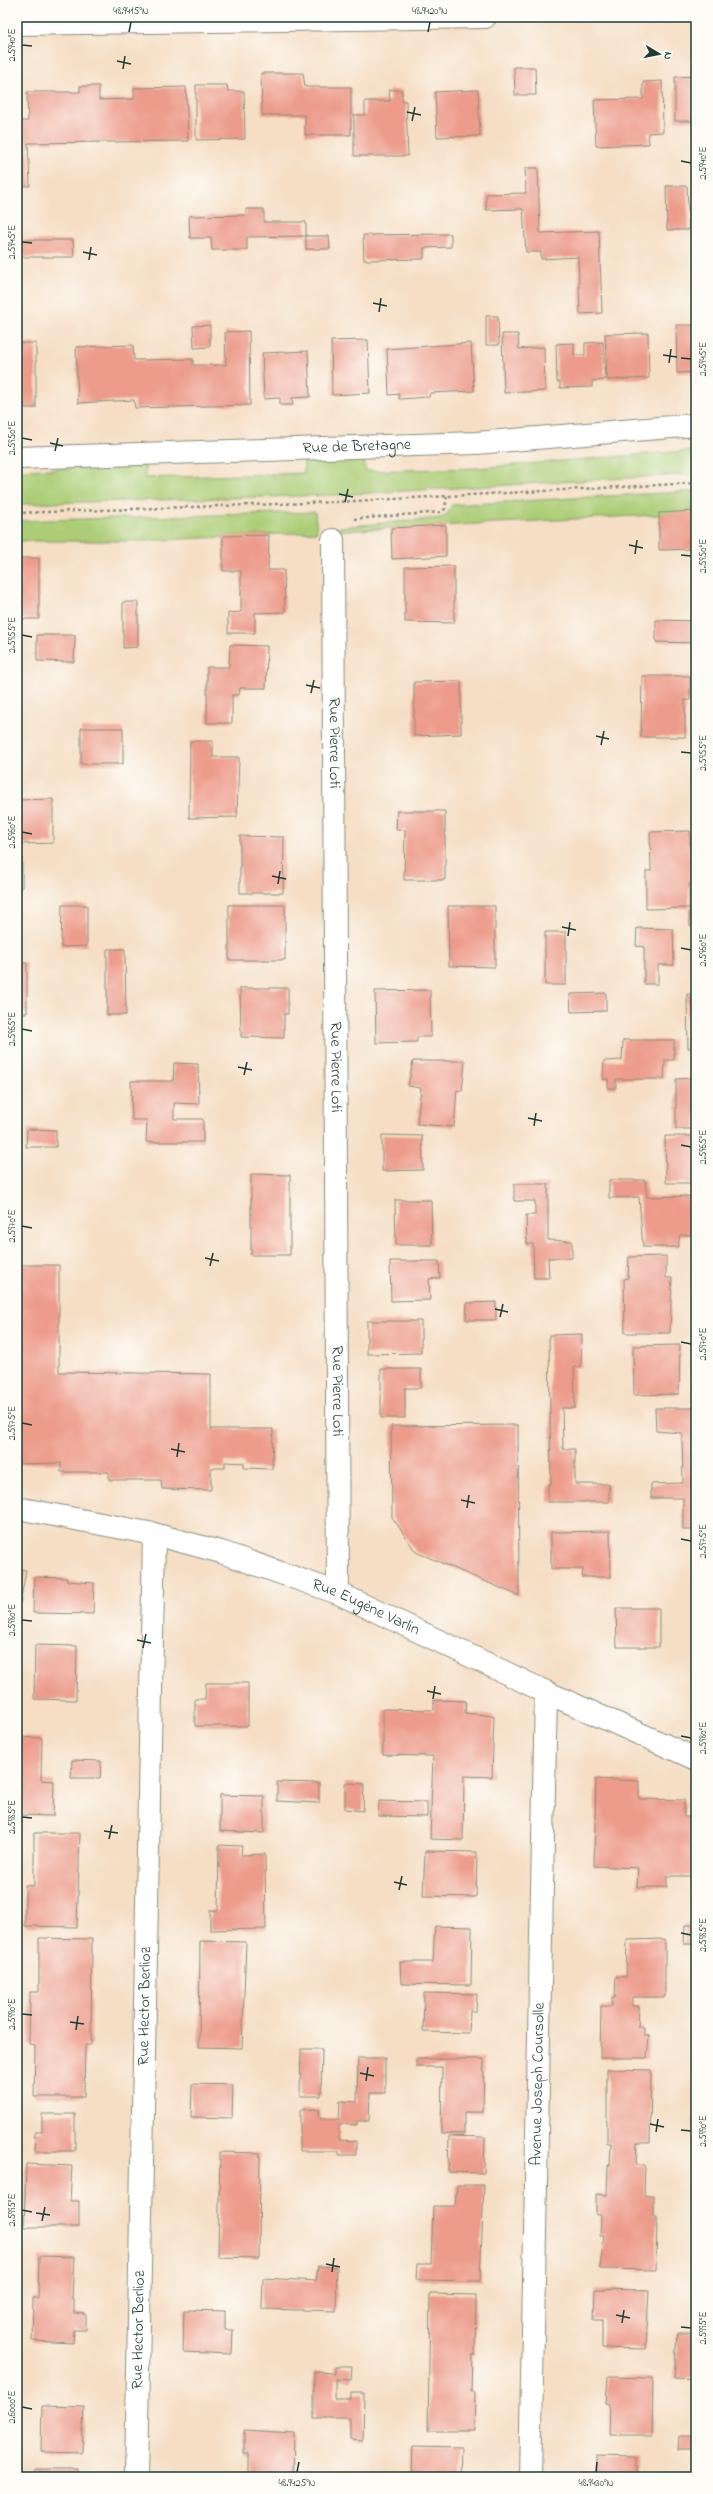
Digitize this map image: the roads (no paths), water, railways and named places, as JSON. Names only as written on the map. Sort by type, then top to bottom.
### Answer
[{"type":"street","points":[[17,24],[485,17]]},
{"type":"street","name":"Rue de Bretagne","points":[[17,458],[476,443],[696,425]]},
{"type":"street","name":"Rue Pierre Loti","points":[[333,540],[338,1593]]},
{"type":"street","name":"Rue Eugène Varlin","points":[[17,1508],[154,1534],[221,1552],[338,1593],[546,1692],[696,1759]]},
{"type":"street","name":"Rue Hector Berlioz","points":[[136,2477],[154,1534]]},
{"type":"street","name":"Avenue Joseph Coursolle","points":[[530,2477],[546,1692]]}]
